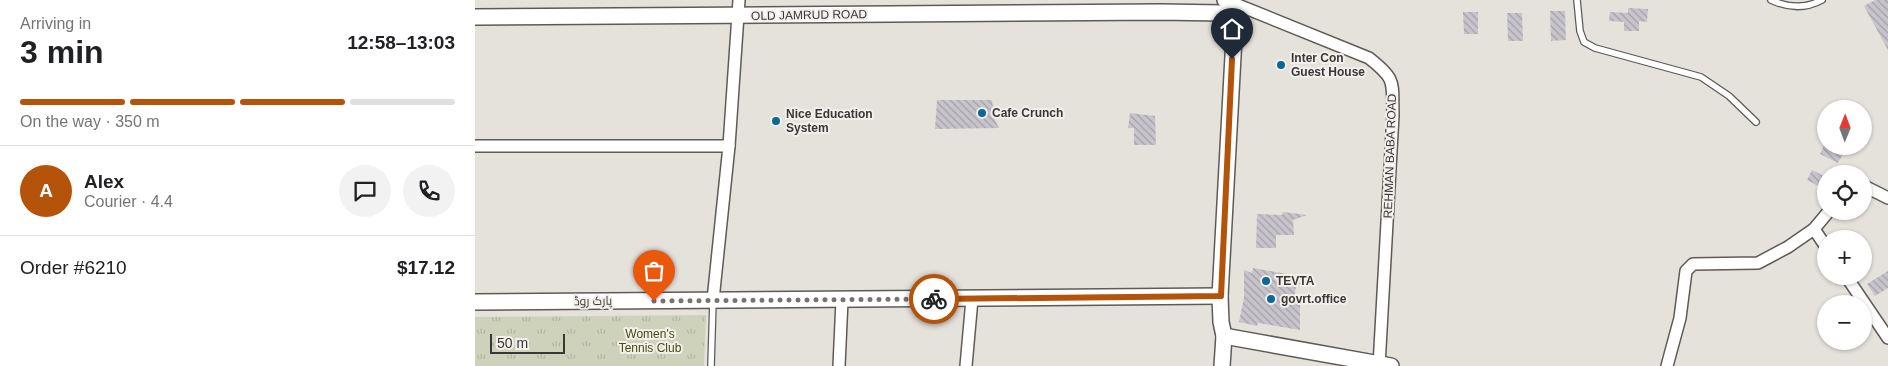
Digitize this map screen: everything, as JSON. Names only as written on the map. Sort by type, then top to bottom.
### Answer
[{"type":"street","points":[[713,300],[729,146],[739,0]]},
{"type":"street","name":"REHMAN BABA ROAD","points":[[1222,366],[1224,336],[1221,322],[1221,296],[1226,158],[1235,19],[1229,2]]},
{"type":"street","name":"REHMAN BABA ROAD","points":[[1229,2],[1369,58],[1383,69],[1392,81],[1393,115],[1383,365]]},
{"type":"street","name":"OLD JAMRUD ROAD","points":[[475,17],[738,16],[1163,6],[1223,13],[1235,19]]},
{"type":"street","points":[[475,146],[729,146]]},
{"type":"street","points":[[1872,190],[1888,198]]},
{"type":"street","points":[[1667,366],[1680,318],[1687,271],[1693,264],[1758,262],[1788,247],[1814,229],[1822,220]]},
{"type":"street","points":[[1814,229],[1817,234]]},
{"type":"street","points":[[1852,285],[1888,338]]},
{"type":"street","name":"پارک روڈ","points":[[475,302],[1221,296]]},
{"type":"street","points":[[965,366],[972,299]]},
{"type":"street","points":[[839,366],[842,300]]},
{"type":"street","points":[[1224,336],[1383,365]]},
{"type":"lane","points":[[1577,0],[1580,31],[1584,42],[1595,48],[1701,78],[1729,96],[1756,122]]},
{"type":"lane","points":[[1771,0],[1781,5],[1799,7],[1822,0]]},
{"type":"lane","points":[[711,366],[713,300]]},
{"type":"green space","name":"Women's Tennis Club","points":[[706,315],[704,366],[475,366],[475,317]]},
{"type":"building","points":[[1875,0],[1888,0],[1888,50],[1864,6]]},
{"type":"building","points":[[1628,8],[1648,9],[1647,22],[1639,21],[1639,31],[1624,31],[1624,22],[1609,21],[1610,12],[1628,13]]},
{"type":"building","points":[[1550,11],[1565,11],[1566,40],[1551,41]]},
{"type":"building","points":[[1463,12],[1478,12],[1478,34],[1464,34]]},
{"type":"building","points":[[1507,13],[1522,13],[1523,41],[1508,41]]},
{"type":"building","points":[[937,100],[992,100],[995,120],[999,128],[935,129]]},
{"type":"building","points":[[1130,113],[1155,116],[1156,145],[1134,145],[1134,128],[1128,128]]},
{"type":"building","points":[[1822,155],[1842,155],[1838,163]]},
{"type":"building","points":[[1812,170],[1817,172],[1817,185],[1807,180]]},
{"type":"building","points":[[1283,212],[1307,215],[1293,220],[1294,235],[1276,235],[1276,248],[1256,248],[1257,214],[1282,215]]},
{"type":"building","name":"govrt.office","points":[[1253,268],[1304,277],[1304,285],[1296,284],[1295,295],[1300,301],[1300,330],[1258,323],[1257,326],[1239,322],[1244,298],[1244,270],[1252,273]]},
{"type":"building","points":[[1888,271],[1888,288],[1875,296],[1868,285],[1872,285],[1872,281]]},
{"type":"way so far","points":[[654,301],[934,299]]},
{"type":"place","name":"Inter Con Guest House","points":[[1281,65]]},
{"type":"place","name":"Cafe Crunch","points":[[982,113]]},
{"type":"place","name":"Nice Education System","points":[[776,121]]},
{"type":"place","name":"TEVTA","points":[[1266,281]]},
{"type":"place","name":"govrt.office","points":[[1271,299]]},
{"type":"route","points":[[934,299],[1221,296],[1232,59]]}]
